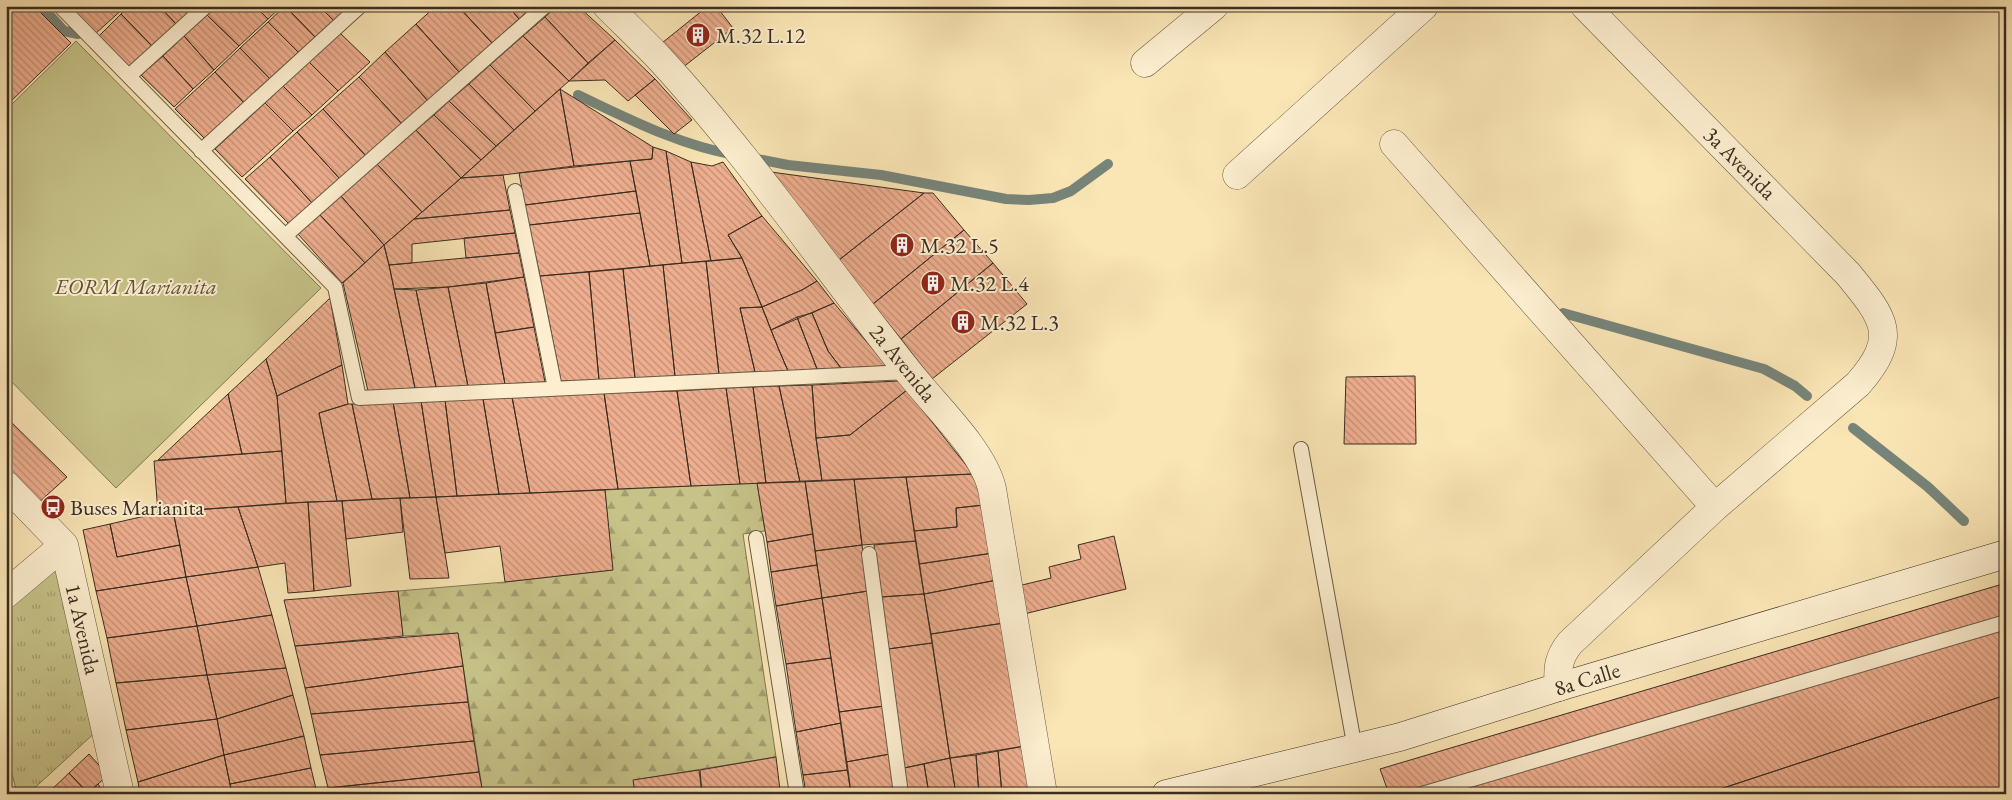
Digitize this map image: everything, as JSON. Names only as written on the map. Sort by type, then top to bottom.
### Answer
[{"type":"street","name":"2a Avenida","points":[[607,6],[660,59],[737,150],[908,372],[966,441],[990,478],[1043,794]]},
{"type":"street","points":[[1145,63],[1214,6]]},
{"type":"street","points":[[1237,175],[1424,6]]},
{"type":"street","name":"3a Avenida","points":[[1585,6],[1848,274],[1875,309],[1882,329],[1884,340],[1881,350],[1868,372],[1858,384],[1715,507]]},
{"type":"street","points":[[1394,144],[1715,507],[1570,643],[1561,655],[1557,671],[1560,687]]},
{"type":"street","points":[[6,485],[64,545],[6,594]]},
{"type":"street","name":"1a Avenida","points":[[64,545],[120,794]]},
{"type":"street","name":"8a Calle","points":[[1166,794],[1232,786],[2006,554]]},
{"type":"lane","points":[[60,6],[335,288],[359,398],[908,372]]},
{"type":"lane","points":[[129,76],[206,6]]},
{"type":"lane","points":[[201,151],[360,6]]},
{"type":"lane","points":[[285,236],[546,6]]},
{"type":"lane","points":[[516,191],[555,388]]},
{"type":"lane","points":[[1302,449],[1355,749]]},
{"type":"lane","points":[[756,538],[796,794]]},
{"type":"lane","points":[[869,554],[902,794]]},
{"type":"lane","points":[[1422,794],[2006,622]]},
{"type":"green space","name":"EORM Marianita","points":[[76,41],[321,288],[116,488],[6,376],[6,110]]},
{"type":"green space","points":[[757,483],[765,531],[743,534],[776,757],[634,780],[635,794],[483,794],[458,633],[403,636],[398,591],[612,570],[605,490]]},
{"type":"green space","points":[[61,555],[100,728],[28,794],[17,794],[6,749],[6,601]]},
{"type":"building","points":[[6,6],[34,6],[71,43],[6,106]]},
{"type":"building","points":[[67,6],[126,6],[95,34]]},
{"type":"building","points":[[129,6],[159,6],[179,27],[155,49],[121,14]]},
{"type":"building","points":[[159,6],[202,6],[179,27]]},
{"type":"building","points":[[217,6],[255,6],[268,19],[239,46],[207,15]]},
{"type":"building","points":[[255,6],[282,6],[268,19]]},
{"type":"building","points":[[285,6],[319,6],[336,23],[318,40]]},
{"type":"building","points":[[285,6],[318,40],[301,55],[268,22]]},
{"type":"building","points":[[319,6],[352,6],[336,23]]},
{"type":"building","points":[[436,6],[458,6],[492,43],[459,72],[416,24]]},
{"type":"building","points":[[458,6],[508,6],[519,19],[492,43]]},
{"type":"building","points":[[508,6],[533,6],[519,19]]},
{"type":"building","points":[[557,6],[578,6],[615,40],[588,63],[545,17]]},
{"type":"building","name":"M.32 L.12","points":[[708,6],[716,6],[733,28],[682,68],[662,43]]},
{"type":"building","points":[[121,14],[155,49],[131,70],[98,37]]},
{"type":"building","points":[[207,15],[239,46],[214,70],[184,36]]},
{"type":"building","points":[[545,17],[588,63],[569,81],[523,36]]},
{"type":"building","points":[[268,22],[301,55],[272,81],[240,48]]},
{"type":"building","points":[[416,24],[459,72],[428,101],[385,52]]},
{"type":"building","points":[[340,33],[370,62],[338,91],[309,62]]},
{"type":"building","points":[[184,36],[214,70],[193,89],[163,56]]},
{"type":"building","points":[[523,36],[569,81],[535,111],[490,65]]},
{"type":"building","points":[[615,40],[655,79],[628,101],[605,80],[569,81]]},
{"type":"building","points":[[240,48],[272,81],[246,105],[215,72]]},
{"type":"building","points":[[385,52],[428,101],[402,124],[359,77]]},
{"type":"building","points":[[163,56],[193,89],[174,107],[141,75]]},
{"type":"building","points":[[309,62],[338,91],[312,115],[283,86]]},
{"type":"building","points":[[490,65],[535,111],[514,130],[469,84]]},
{"type":"building","points":[[215,72],[246,105],[207,141],[175,109]]},
{"type":"building","points":[[359,77],[402,124],[366,156],[323,109]]},
{"type":"building","points":[[655,79],[692,120],[674,134],[635,95]]},
{"type":"building","points":[[469,84],[514,130],[496,146],[449,101]]},
{"type":"building","points":[[283,86],[312,115],[293,131],[265,103]]},
{"type":"building","points":[[560,89],[574,166],[461,178]]},
{"type":"building","points":[[560,89],[653,147],[652,159],[574,166]]},
{"type":"building","points":[[449,101],[496,146],[481,160],[434,115]]},
{"type":"building","points":[[265,103],[293,131],[242,177],[215,149]]},
{"type":"building","points":[[323,109],[366,156],[340,179],[297,132]]},
{"type":"building","points":[[434,115],[481,160],[461,178],[416,130]]},
{"type":"building","points":[[416,130],[461,178],[422,212],[377,164]]},
{"type":"building","points":[[297,132],[340,179],[313,204],[270,157]]},
{"type":"building","points":[[653,147],[666,151],[682,263],[650,266],[630,161],[652,159]]},
{"type":"building","points":[[666,151],[691,162],[711,261],[682,263]]},
{"type":"building","points":[[270,157],[313,204],[289,224],[245,179]]},
{"type":"building","points":[[630,161],[636,191],[525,205],[519,173]]},
{"type":"building","points":[[691,162],[712,166],[723,162],[762,216],[728,235],[742,258],[711,261]]},
{"type":"building","points":[[377,164],[422,212],[384,245],[341,196]]},
{"type":"building","points":[[771,172],[924,193],[839,260]]},
{"type":"building","points":[[503,175],[510,210],[414,219],[461,178]]},
{"type":"building","points":[[636,191],[640,213],[529,225],[525,205]]},
{"type":"building","name":"M.32 L.5","points":[[924,193],[933,193],[964,230],[873,304],[839,260]]},
{"type":"building","points":[[341,196],[384,245],[365,263],[320,215]]},
{"type":"building","points":[[510,210],[515,233],[412,244],[412,263],[389,265],[384,245],[414,219]]},
{"type":"building","points":[[640,213],[650,266],[540,276],[529,225]]},
{"type":"building","points":[[320,215],[365,263],[342,283],[298,234]]},
{"type":"building","points":[[762,216],[817,281],[802,290],[762,307],[742,258],[728,235]]},
{"type":"building","name":"M.32 L.4","points":[[964,230],[993,263],[901,339],[873,304]]},
{"type":"building","points":[[515,233],[519,253],[466,258],[464,238]]},
{"type":"building","points":[[384,245],[415,388],[368,391],[343,283]]},
{"type":"building","points":[[519,253],[524,277],[448,287],[394,289],[389,265]]},
{"type":"building","points":[[742,258],[762,307],[740,308],[755,372],[719,374],[706,261]]},
{"type":"building","points":[[706,261],[719,374],[675,376],[663,265]]},
{"type":"building","name":"M.32 L.3","points":[[993,263],[1027,304],[932,379],[901,339]]},
{"type":"building","points":[[663,265],[675,376],[635,378],[623,269]]},
{"type":"building","points":[[623,269],[635,378],[599,380],[589,272]]},
{"type":"building","points":[[589,272],[599,380],[561,381],[540,276]]},
{"type":"building","points":[[524,277],[534,327],[495,333],[486,283]]},
{"type":"building","points":[[817,281],[834,303],[771,330],[762,307],[802,290]]},
{"type":"building","points":[[486,283],[505,384],[468,386],[448,287]]},
{"type":"building","points":[[448,287],[468,386],[436,387],[416,290]]},
{"type":"building","points":[[394,289],[416,290],[436,387],[415,388]]},
{"type":"building","points":[[330,298],[342,365],[277,396],[266,359]]},
{"type":"building","points":[[834,303],[887,366],[841,368],[828,351],[812,313]]},
{"type":"building","points":[[762,307],[788,371],[755,372],[740,308]]},
{"type":"building","points":[[812,313],[828,351],[841,368],[817,369],[797,317]]},
{"type":"building","points":[[797,317],[817,369],[788,371],[771,330]]},
{"type":"building","points":[[534,327],[545,382],[505,384],[495,333]]},
{"type":"building","points":[[266,359],[277,396],[282,451],[242,454],[228,394]]},
{"type":"building","points":[[342,365],[348,404],[319,413],[337,501],[286,503],[277,396]]},
{"type":"building","points":[[1415,376],[1416,444],[1344,444],[1346,377]]},
{"type":"building","points":[[899,381],[907,390],[850,435],[816,438],[812,385]]},
{"type":"building","points":[[812,385],[816,438],[822,481],[800,482],[779,386]]},
{"type":"building","points":[[779,386],[800,482],[766,483],[753,387]]},
{"type":"building","points":[[753,387],[766,483],[740,484],[726,388]]},
{"type":"building","points":[[726,388],[740,484],[691,486],[677,391]]},
{"type":"building","points":[[907,390],[973,474],[822,481],[816,438],[850,435]]},
{"type":"building","points":[[677,391],[691,486],[618,489],[604,393]]},
{"type":"building","points":[[604,393],[618,489],[530,493],[512,397]]},
{"type":"building","points":[[228,394],[242,454],[158,460]]},
{"type":"building","points":[[512,397],[530,493],[499,494],[483,399]]},
{"type":"building","points":[[483,399],[499,494],[457,496],[445,400]]},
{"type":"building","points":[[445,400],[457,496],[436,497],[421,401]]},
{"type":"building","points":[[421,401],[436,497],[410,498],[393,402]]},
{"type":"building","points":[[393,402],[410,498],[372,499],[352,404]]},
{"type":"building","points":[[352,404],[372,499],[337,501],[319,413]]},
{"type":"building","points":[[6,417],[67,477],[36,505],[6,475]]},
{"type":"building","points":[[282,451],[286,503],[158,513],[154,461]]},
{"type":"building","points":[[973,474],[984,505],[956,508],[957,527],[914,531],[906,477]]},
{"type":"building","points":[[906,477],[916,541],[862,545],[854,479]]},
{"type":"building","points":[[854,479],[862,545],[815,551],[805,481]]},
{"type":"building","points":[[805,481],[813,534],[767,542],[757,483]]},
{"type":"building","points":[[605,490],[613,570],[505,582],[500,546],[445,553],[436,497]]},
{"type":"building","points":[[436,497],[449,578],[410,579],[400,498]]},
{"type":"building","points":[[400,498],[403,532],[346,539],[342,501]]},
{"type":"building","points":[[342,501],[351,586],[314,591],[308,502]]},
{"type":"building","points":[[308,502],[314,591],[288,593],[285,563],[258,567],[238,507]]},
{"type":"building","points":[[984,505],[993,553],[919,564],[914,531],[957,527],[956,508]]},
{"type":"building","points":[[238,507],[258,567],[186,577],[173,511]]},
{"type":"building","points":[[173,511],[180,545],[117,557],[110,524]]},
{"type":"building","points":[[110,524],[117,557],[180,545],[186,577],[96,591],[83,530]]},
{"type":"building","points":[[813,534],[817,565],[771,572],[767,542]]},
{"type":"building","points":[[1114,536],[1126,589],[1024,614],[1018,586],[1051,578],[1049,567],[1081,559],[1078,545]]},
{"type":"building","points":[[916,541],[924,594],[881,597],[874,545]]},
{"type":"building","points":[[862,545],[868,591],[822,598],[815,551]]},
{"type":"building","points":[[993,553],[997,580],[924,594],[919,564]]},
{"type":"building","points":[[817,565],[822,598],[776,606],[771,572]]},
{"type":"building","points":[[258,567],[272,615],[197,626],[186,577]]},
{"type":"building","points":[[186,577],[197,626],[107,638],[96,591]]},
{"type":"building","points":[[997,580],[1004,623],[931,634],[924,594]]},
{"type":"building","points":[[2006,583],[2006,695],[1705,794],[1389,794],[1380,769]]},
{"type":"building","points":[[398,591],[403,636],[295,646],[284,600]]},
{"type":"building","points":[[868,591],[884,706],[839,712],[822,598]]},
{"type":"building","points":[[924,594],[932,643],[888,649],[881,597]]},
{"type":"building","points":[[822,598],[831,658],[786,664],[776,606]]},
{"type":"building","points":[[272,615],[286,668],[207,675],[197,626]]},
{"type":"building","points":[[1004,623],[1025,746],[950,758],[931,634]]},
{"type":"building","points":[[197,626],[207,675],[116,683],[107,638]]},
{"type":"building","points":[[458,633],[463,666],[305,688],[295,646]]},
{"type":"building","points":[[932,643],[950,758],[904,768],[888,649]]},
{"type":"building","points":[[831,658],[841,723],[796,732],[786,664]]},
{"type":"building","points":[[463,666],[468,702],[311,714],[305,688]]},
{"type":"building","points":[[286,668],[293,695],[217,719],[207,675]]},
{"type":"building","points":[[207,675],[217,719],[126,730],[116,683]]},
{"type":"building","points":[[293,695],[304,736],[224,755],[217,719]]},
{"type":"building","points":[[2006,695],[2006,794],[1705,794]]},
{"type":"building","points":[[468,702],[474,741],[320,755],[311,714]]},
{"type":"building","points":[[884,706],[890,754],[846,762],[839,712]]},
{"type":"building","points":[[217,719],[224,755],[138,782],[126,730]]},
{"type":"building","points":[[841,723],[848,770],[803,775],[796,732]]},
{"type":"building","points":[[304,736],[311,768],[230,784],[224,755]]},
{"type":"building","points":[[474,741],[479,772],[328,788],[320,755]]},
{"type":"building","points":[[1025,746],[1032,794],[1002,794],[998,751]]},
{"type":"building","points":[[998,751],[1002,794],[979,794],[976,755]]},
{"type":"building","points":[[89,754],[108,775],[88,793],[69,773]]},
{"type":"building","points":[[890,754],[896,794],[851,794],[846,762]]},
{"type":"building","points":[[224,755],[232,794],[140,794],[138,782]]},
{"type":"building","points":[[976,755],[979,794],[956,794],[950,758]]},
{"type":"building","points":[[776,757],[780,790],[753,794],[702,794],[700,770]]},
{"type":"building","points":[[950,758],[956,794],[929,794],[924,764]]},
{"type":"building","points":[[924,764],[929,794],[908,794],[904,768]]},
{"type":"building","points":[[311,768],[316,789],[292,794],[232,794],[230,784]]},
{"type":"building","points":[[699,770],[702,794],[635,794],[633,780]]},
{"type":"building","points":[[848,770],[851,794],[806,794],[803,775]]},
{"type":"building","points":[[479,772],[483,794],[329,794],[328,788]]},
{"type":"building","points":[[69,773],[88,793],[47,794]]},
{"type":"building","points":[[98,784],[104,794],[87,794],[88,793]]},
{"type":"building","points":[[316,789],[317,794],[292,794]]},
{"type":"building","points":[[780,790],[781,794],[753,794]]},
{"type":"waterway","points":[[41,6],[64,31],[78,34]]},
{"type":"waterway","points":[[578,95],[674,138],[714,151],[735,155]]},
{"type":"waterway","points":[[752,158],[788,165],[881,175],[1006,199],[1029,200],[1053,198],[1071,191],[1108,164]]},
{"type":"waterway","points":[[1563,313],[1764,369],[1795,386],[1807,396]]},
{"type":"waterway","points":[[1853,428],[1928,487],[1964,521]]},
{"type":"place","name":"M.32 L.12","points":[[698,35]]},
{"type":"place","name":"M.32 L.5","points":[[902,245]]},
{"type":"place","name":"M.32 L.4","points":[[933,283]]},
{"type":"place","name":"M.32 L.3","points":[[963,322]]},
{"type":"place","name":"Buses Marianita","points":[[53,507]]}]
